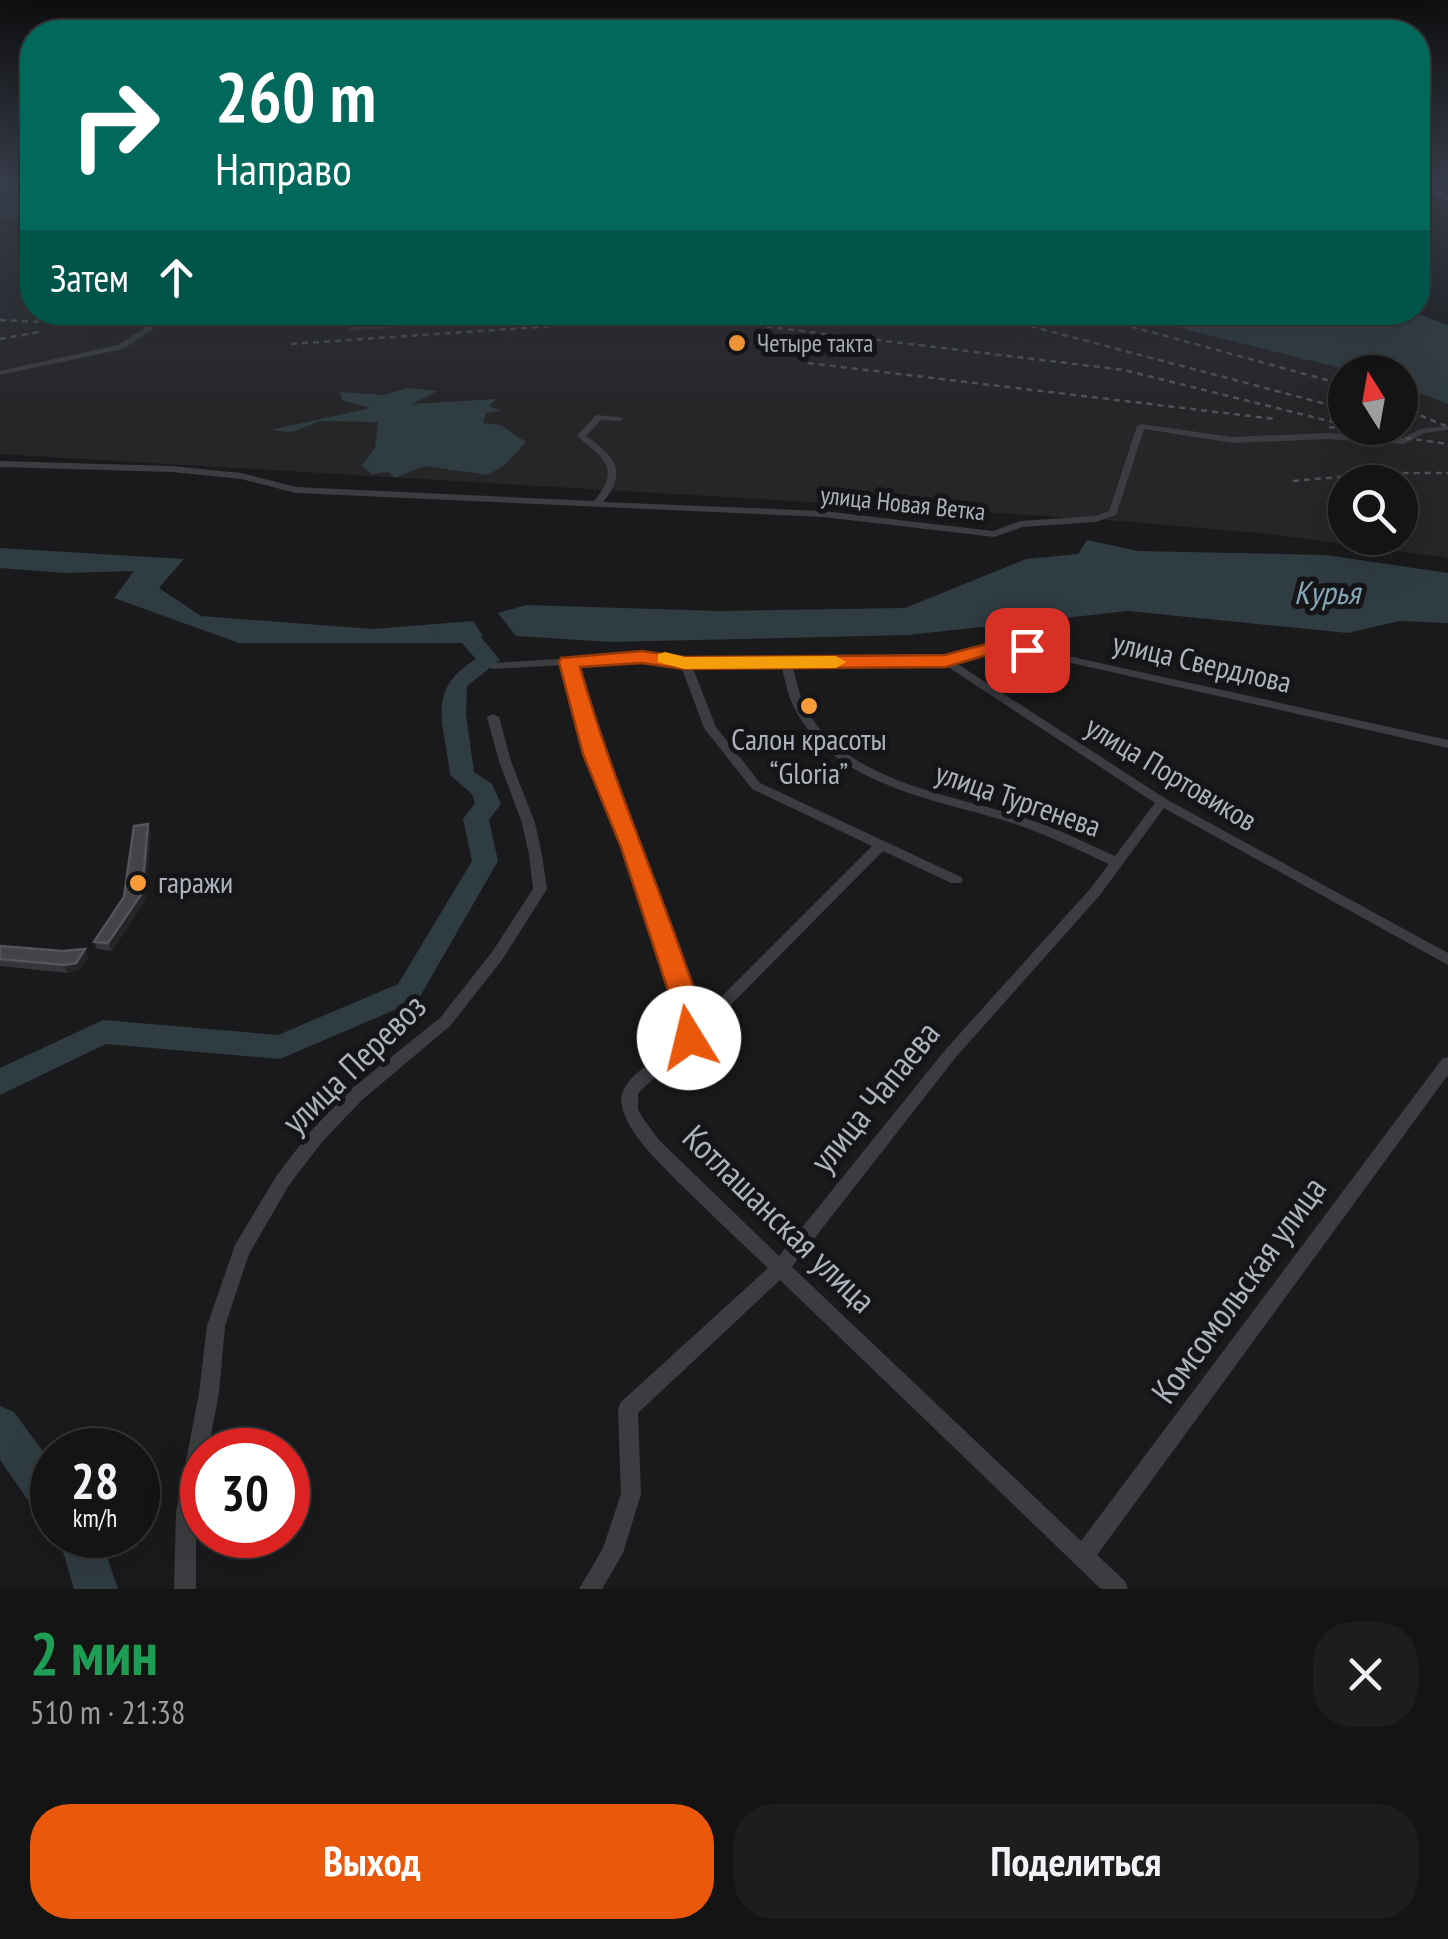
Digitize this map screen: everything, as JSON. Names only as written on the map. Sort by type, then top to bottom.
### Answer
[{"type":"street","points":[[0,373],[120,348],[149,329],[148,325]]},
{"type":"street","points":[[596,504],[610,484],[614,470],[608,454],[581,436],[599,417],[619,419]]},
{"type":"street","name":"улица Новая Ветка","points":[[0,464],[172,469],[241,476],[296,490],[822,514],[994,534],[1021,524],[1096,519],[1113,513],[1141,426],[1234,440],[1328,436],[1404,441],[1430,429],[1448,428]]},
{"type":"street","name":"улица Свердлова","points":[[946,661],[990,648],[1049,652],[1448,744]]},
{"type":"street","points":[[493,666],[642,657],[684,663],[946,661]]},
{"type":"street","name":"улица Портовиков","points":[[946,661],[1162,802],[1448,960]]},
{"type":"street","points":[[568,662],[594,754],[633,847],[680,984],[691,1022],[689,1038]]},
{"type":"street","name":"улица Тургенева","points":[[786,662],[790,688],[831,750],[861,768],[916,791],[1017,820],[1117,862]]},
{"type":"street","points":[[684,663],[710,728],[756,786],[956,880]]},
{"type":"street","name":"улица Перевоз","points":[[184,1589],[186,1513],[209,1392],[216,1326],[241,1251],[283,1180],[316,1137],[356,1095],[445,1022],[497,956],[540,888],[529,816],[503,757],[500,732],[493,716]]},
{"type":"street","name":"улица Чапаева","points":[[590,1589],[612,1553],[631,1494],[628,1409],[782,1266],[951,1053],[1117,862],[1162,802]]},
{"type":"street","points":[[689,1038],[881,846]]},
{"type":"street","name":"Котлашанская улица","points":[[689,1038],[635,1086],[629,1098],[632,1114],[646,1137],[1117,1589]]},
{"type":"street","name":"Комсомольская улица","points":[[1083,1556],[1448,1064]]},
{"type":"shaded area","points":[[0,254],[20,254],[20,325],[1167,325],[1328,365],[1328,445],[1418,445],[1418,393],[1448,404],[1448,558],[1418,554],[1418,465],[1328,465],[1328,542],[1096,519],[0,454]]},
{"type":"water","points":[[1430,318],[1448,325],[1448,404],[1418,393],[1418,355],[1328,355],[1328,365],[1167,325],[1430,325]]},
{"type":"water","points":[[407,388],[437,391],[412,404],[497,399],[489,406],[501,411],[486,413],[483,423],[500,425],[526,442],[506,464],[488,475],[424,466],[395,478],[388,472],[372,474],[362,466],[375,448],[378,422],[320,421],[292,432],[271,430],[370,408],[342,400],[340,392],[384,395]]},
{"type":"water","name":"Курья","points":[[1087,540],[1138,551],[1326,555],[1448,573],[1448,623],[1399,621],[1348,633],[1128,611],[908,635],[610,642],[516,636],[498,613],[526,605],[720,611],[905,608],[1026,559],[1078,554]]},
{"type":"water","points":[[0,548],[184,559],[159,588],[201,616],[373,629],[473,621],[483,636],[460,643],[239,643],[114,598],[134,571],[65,573],[0,568]]},
{"type":"building","points":[[148,824],[142,893],[108,943],[94,942],[124,897],[134,826]]},
{"type":"building","points":[[0,946],[85,949],[76,963],[64,965],[0,959]]},
{"type":"waterway","points":[[0,1082],[103,1032],[280,1047],[408,992],[485,861],[476,819],[488,804],[483,790],[462,775],[454,691],[459,681],[489,660],[467,635],[440,636]]},
{"type":"waterway","points":[[0,1426],[30,1468]]},
{"type":"waterway","points":[[86,1558],[96,1589]]},
{"type":"railway","points":[[0,320],[20,321]]},
{"type":"railway","points":[[291,344],[569,325],[665,325]]},
{"type":"railway","points":[[753,325],[1124,370],[1328,421]]},
{"type":"railway","points":[[1026,325],[1328,405]]},
{"type":"railway","points":[[1126,325],[1328,380]]},
{"type":"railway","points":[[0,339],[39,332]]},
{"type":"railway","points":[[808,363],[1275,419]]},
{"type":"railway","points":[[1418,414],[1448,427]]},
{"type":"railway","points":[[1418,440],[1448,444]]},
{"type":"railway","points":[[1293,481],[1385,473],[1448,473]]},
{"type":"slow traffic","points":[[665,658],[684,663],[836,662]]},
{"type":"place","name":"Четыре такта","points":[[737,343]]},
{"type":"place","name":"Салон красоты “Gloria”","points":[[809,706]]},
{"type":"place","name":"гаражи","points":[[138,883]]},
{"type":"route","points":[[689,1038],[691,1022],[680,984],[633,847],[594,754],[591,732],[568,662],[642,657],[684,663],[946,661],[990,648],[1027,650]]}]
